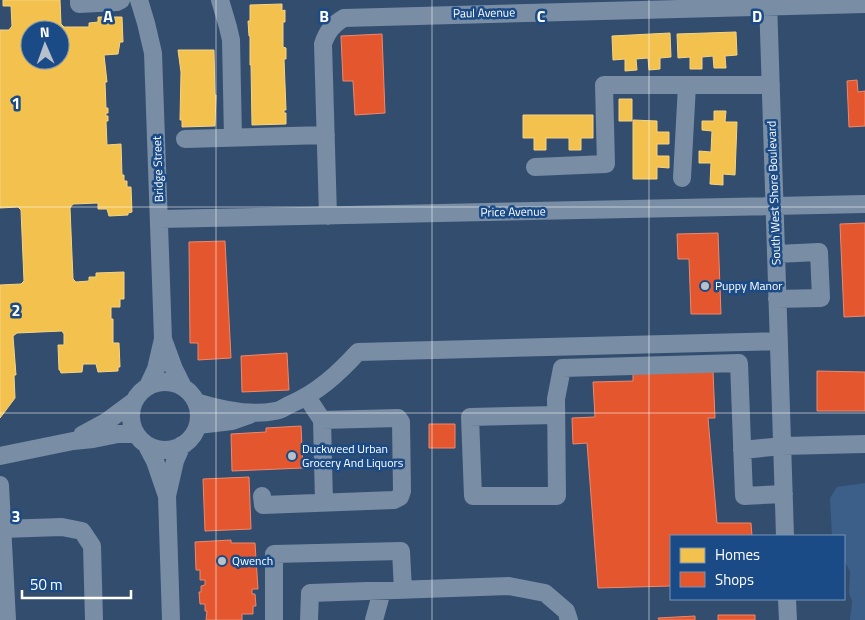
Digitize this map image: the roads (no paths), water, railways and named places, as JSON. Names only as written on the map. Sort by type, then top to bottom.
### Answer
[{"type":"street","points":[[79,0],[79,4],[116,2],[121,0]]},
{"type":"street","name":"Bridge Street","points":[[138,0],[146,22],[153,53],[160,219],[163,339],[156,369],[148,386]]},
{"type":"street","points":[[220,0],[231,40],[233,138]]},
{"type":"street","name":"Paul Avenue","points":[[326,135],[322,44],[327,32],[335,23],[374,8],[768,3],[865,4]]},
{"type":"street","name":"South West Shore Boulevard","points":[[768,3],[785,535]]},
{"type":"street","points":[[535,167],[606,164],[604,85],[771,85]]},
{"type":"street","points":[[682,178],[687,85]]},
{"type":"street","points":[[185,139],[326,135],[328,216]]},
{"type":"street","name":"Price Avenue","points":[[160,219],[865,204]]},
{"type":"street","points":[[776,254],[819,252],[821,298],[777,299]]},
{"type":"street","name":"Bridge Street","points":[[163,339],[183,387]]},
{"type":"street","points":[[196,402],[217,408],[257,412],[276,411],[307,397],[340,372],[358,352],[778,341]]},
{"type":"street","points":[[556,415],[470,417],[473,496],[558,496],[556,399],[562,368],[739,363],[744,496],[784,494]]},
{"type":"street","points":[[0,456],[73,440],[93,439],[118,434],[140,439],[153,448],[175,449],[193,435],[198,425],[199,414],[192,395],[183,387],[174,383],[164,382],[148,386],[138,394],[133,402],[130,418],[140,439],[155,461],[167,496]]},
{"type":"street","points":[[307,397],[322,420],[324,502]]},
{"type":"street","points":[[73,440],[106,422],[133,402]]},
{"type":"street","points":[[198,425],[232,421],[257,412]]},
{"type":"street","points":[[262,496],[263,504],[394,500],[400,497],[402,491],[401,422],[398,418],[322,420]]},
{"type":"street","points":[[742,450],[783,446],[865,444]]},
{"type":"street","points":[[171,620],[167,496],[175,461],[182,445]]},
{"type":"street","points":[[0,485],[7,620]]},
{"type":"street","points":[[2,529],[62,526],[82,531],[92,546],[94,620]]},
{"type":"street","points":[[274,620],[274,554],[401,551],[403,590]]},
{"type":"street","points":[[309,620],[310,593],[509,586],[545,593],[566,612],[569,620]]},
{"type":"street","points":[[374,620],[382,591]]},
{"type":"street","points":[[787,600],[788,620]]},
{"type":"water","points":[[865,483],[865,620],[850,620],[852,601],[849,593],[850,572],[845,561],[845,535],[832,535],[830,498],[837,487]]},
{"type":"place","name":"Puppy Manor","points":[[705,286]]},
{"type":"place","name":"Duckweed Urban Grocery And Liquors","points":[[292,456]]},
{"type":"place","name":"Qwench","points":[[222,561]]}]
